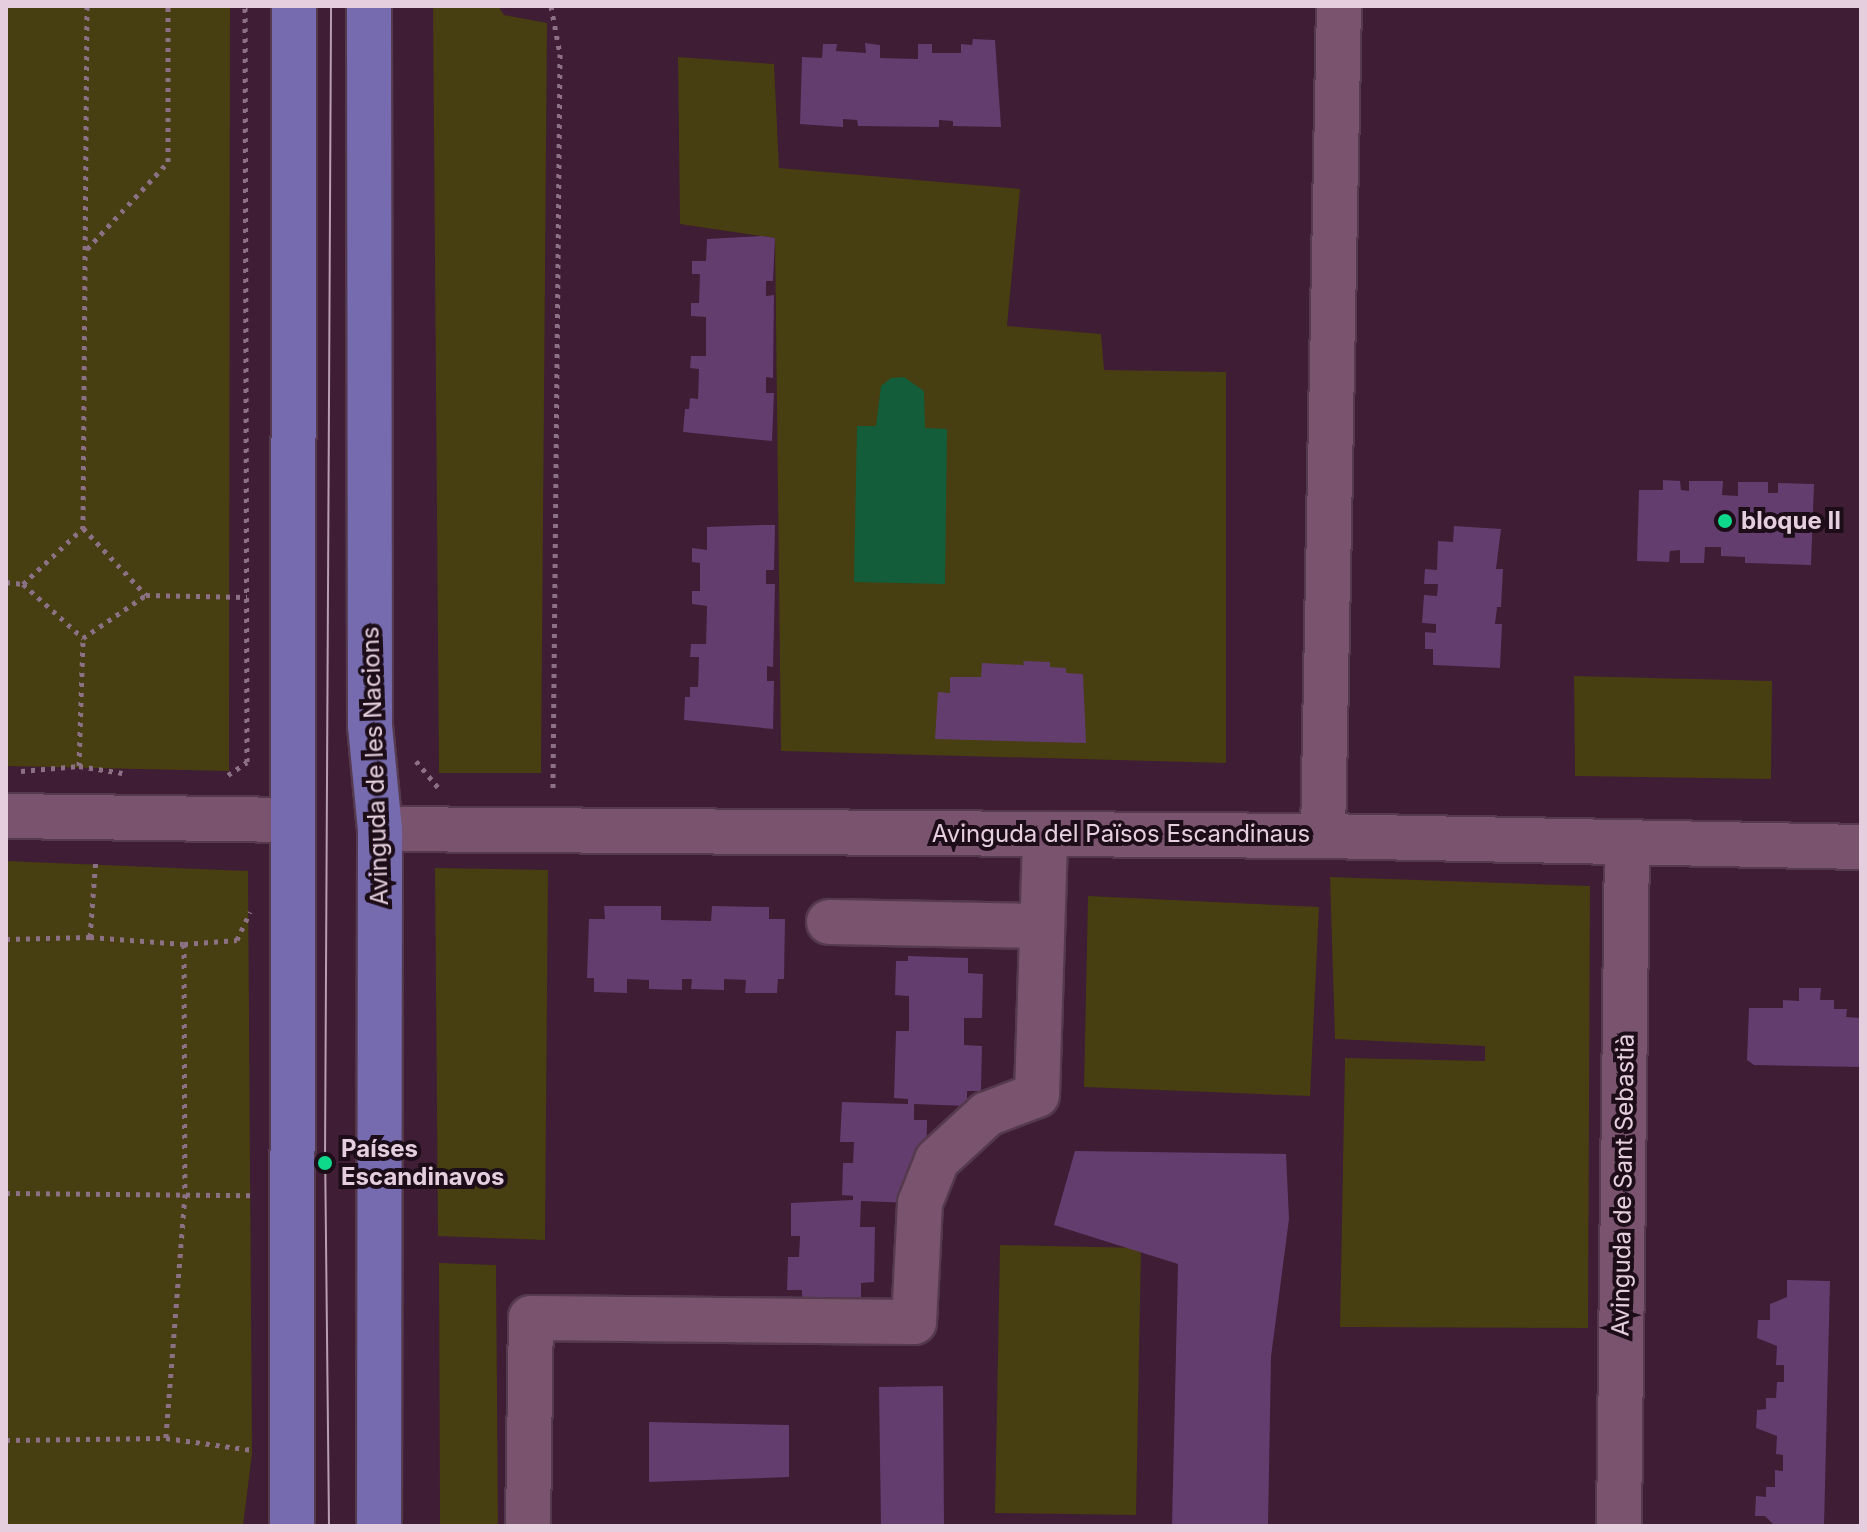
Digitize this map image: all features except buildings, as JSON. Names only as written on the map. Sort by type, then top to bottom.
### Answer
[{"type":"main road","points":[[292,1526],[289,820],[296,593],[294,6]]},
{"type":"main road","name":"Avinguda de les Nacions","points":[[369,6],[370,726],[380,829],[379,1526]]},
{"type":"street","points":[[1323,836],[1339,6]]},
{"type":"street","points":[[6,816],[289,820]]},
{"type":"street","name":"Avinguda del Països Escandinaus","points":[[380,829],[1323,836],[1861,847]]},
{"type":"street","points":[[528,1526],[531,1318],[914,1322],[920,1203],[937,1160],[987,1114],[1037,1095],[1045,834]]},
{"type":"street","name":"Avinguda de Sant Sebastià","points":[[1619,1526],[1627,844]]},
{"type":"street","points":[[829,922],[1042,926]]},
{"type":"path","points":[[87,6],[83,528],[146,595]]},
{"type":"path","points":[[86,250],[168,162],[168,6]]},
{"type":"path","points":[[224,778],[247,762],[245,6]]},
{"type":"path","points":[[551,6],[560,54],[553,830]]},
{"type":"path","points":[[23,584],[83,528]]},
{"type":"path","points":[[6,582],[23,584],[83,638],[79,766]]},
{"type":"path","points":[[83,638],[146,595],[247,597]]},
{"type":"path","points":[[6,772],[79,766],[138,775]]},
{"type":"path","points":[[90,937],[97,847]]},
{"type":"path","points":[[6,939],[90,937],[184,944],[237,940],[254,902]]},
{"type":"path","points":[[6,1440],[166,1438],[185,1194],[184,944]]},
{"type":"path","points":[[6,1193],[264,1196]]},
{"type":"shaded area","points":[[6,6],[230,6],[229,771],[6,766]]},
{"type":"shaded area","points":[[433,6],[498,6],[504,15],[547,23],[541,773],[439,773]]},
{"type":"shaded area","points":[[678,57],[774,64],[779,168],[1020,189],[1007,326],[1101,334],[1104,370],[1226,372],[1226,763],[781,751],[775,238],[680,224]]},
{"type":"shaded area","points":[[904,377],[924,391],[925,428],[947,429],[945,584],[854,582],[857,426],[876,426],[881,386],[891,378]]},
{"type":"shaded area","points":[[1574,676],[1772,681],[1771,779],[1575,776]]},
{"type":"shaded area","points":[[6,861],[248,871],[252,1454],[243,1526],[6,1526]]},
{"type":"shaded area","points":[[435,868],[548,870],[545,1240],[438,1236]]},
{"type":"shaded area","points":[[1330,877],[1590,886],[1588,1328],[1340,1327],[1345,1058],[1485,1061],[1485,1046],[1335,1039]]},
{"type":"shaded area","points":[[1088,896],[1319,907],[1310,1096],[1084,1087]]},
{"type":"shaded area","points":[[1000,1245],[1141,1248],[1136,1515],[995,1513]]},
{"type":"shaded area","points":[[439,1263],[496,1265],[498,1526],[440,1526]]},
{"type":"tram line","points":[[329,1526],[325,1163],[331,6]]},
{"type":"place","name":"bloque II","points":[[1725,521]]},
{"type":"place","name":"Países Escandinavos","points":[[325,1163]]}]
